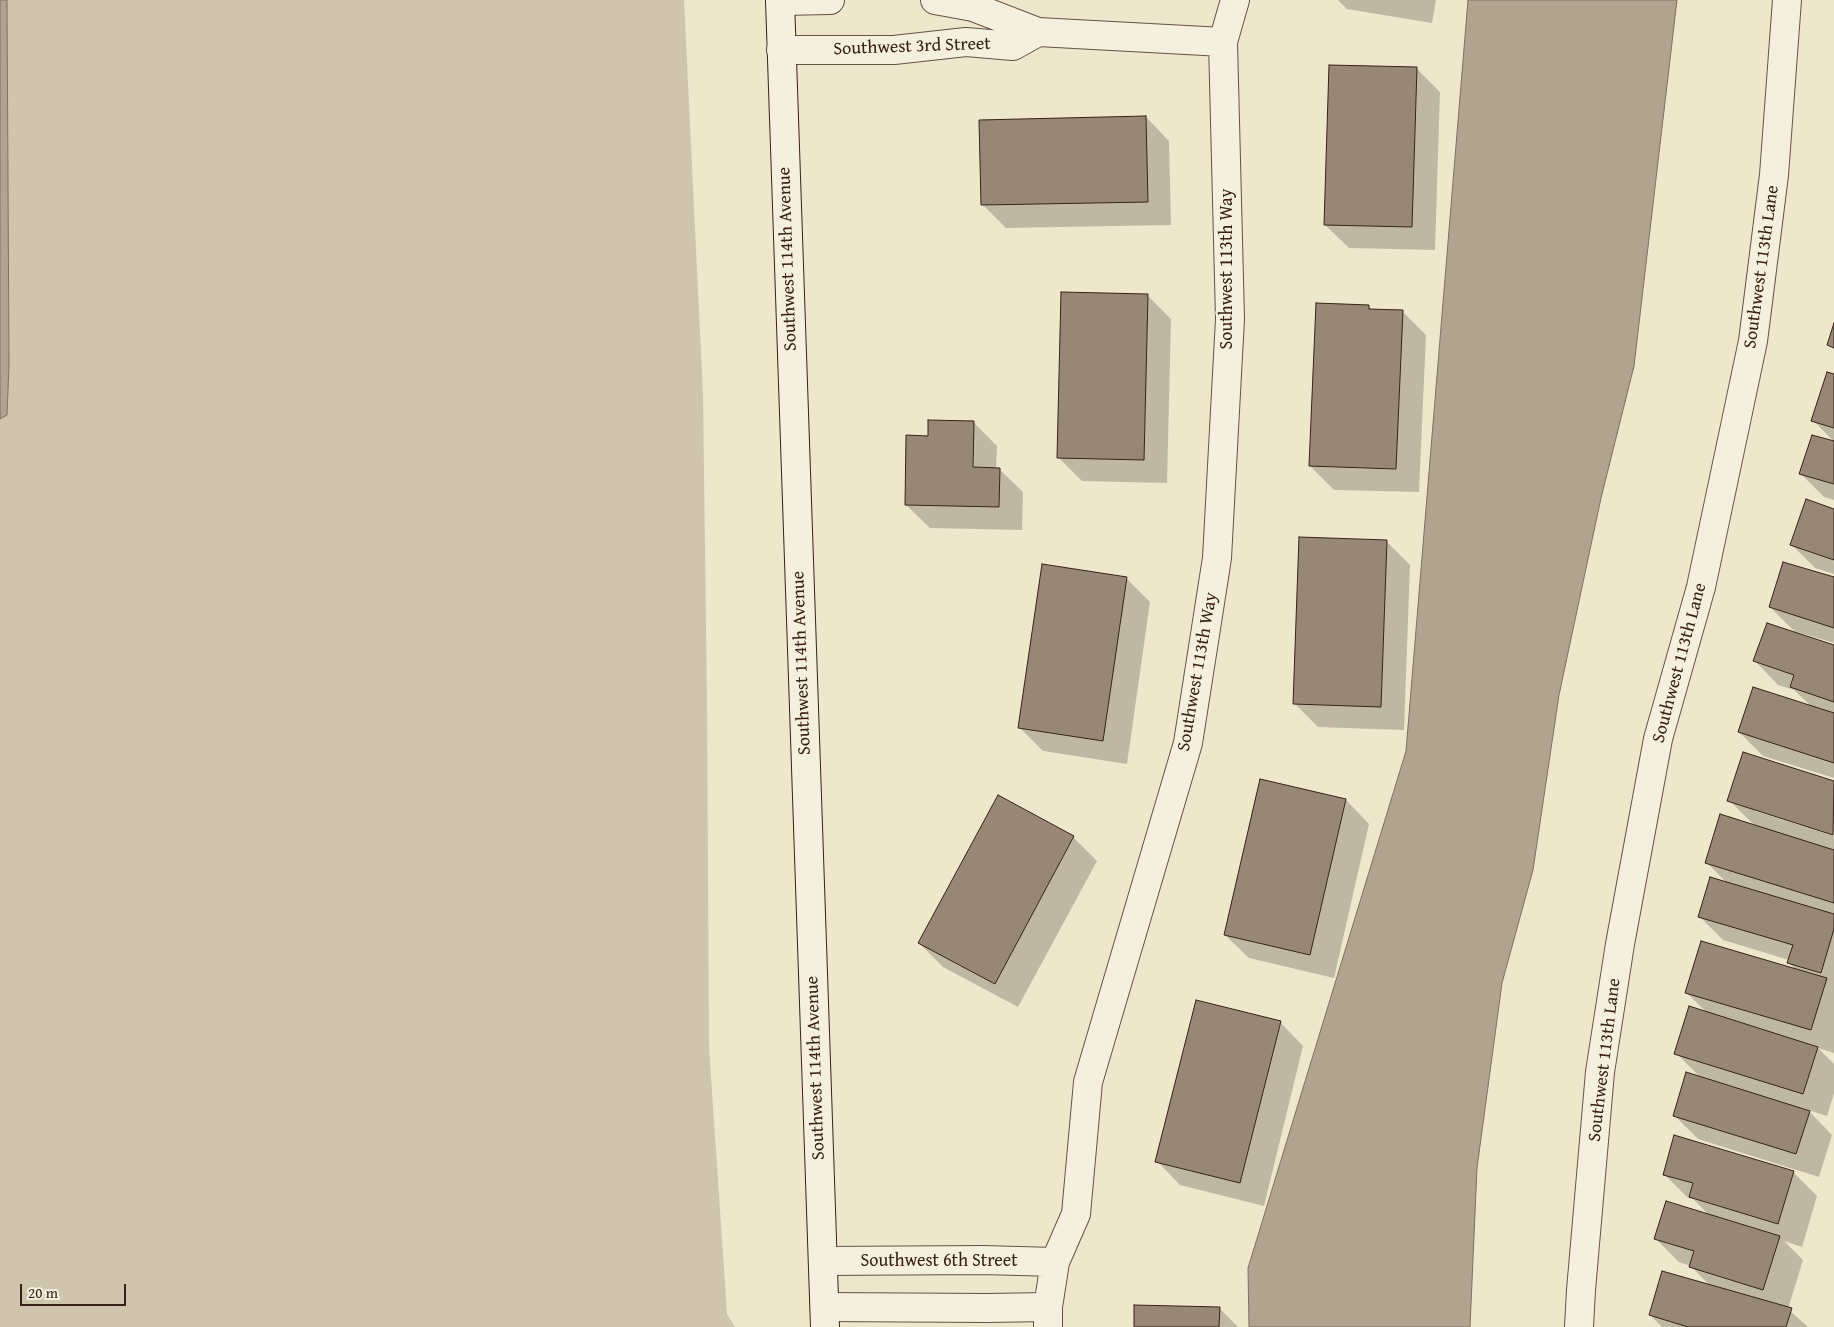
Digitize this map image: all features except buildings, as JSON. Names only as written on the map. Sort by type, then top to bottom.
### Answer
[{"type":"street","points":[[780,0],[830,0]]},
{"type":"street","name":"Southwest 114th Avenue","points":[[780,0],[825,1317]]},
{"type":"street","name":"Southwest 3rd Street","points":[[935,0],[973,7],[1038,32],[1223,42]]},
{"type":"street","name":"Southwest 113th Way","points":[[1048,1317],[1054,1262],[1076,1214],[1088,1082],[1188,743],[1217,558],[1230,319],[1223,42],[1235,0]]},
{"type":"street","name":"Southwest 113th Lane","points":[[1579,1327],[1600,1072],[1620,944],[1658,740],[1701,587],[1753,341],[1774,175],[1787,0]]},
{"type":"street","name":"Southwest 3rd Street","points":[[781,50],[894,50],[966,42],[1013,46],[1038,32]]},
{"type":"street","name":"Southwest 6th Street","points":[[823,1261],[983,1260],[1054,1262]]},
{"type":"street","points":[[825,1317],[987,1308],[1048,1317]]},
{"type":"shaded area","points":[[0,0],[7,0],[9,365],[7,415],[0,419]]},
{"type":"shaded area","points":[[7,0],[684,0],[703,394],[709,1047],[727,1314],[735,1327],[0,1327],[0,419],[7,415],[9,365]]},
{"type":"shaded area","points":[[1468,0],[1677,0],[1634,366],[1601,498],[1559,695],[1533,870],[1502,983],[1477,1168],[1470,1327],[1249,1327],[1248,1268],[1406,751]]}]
